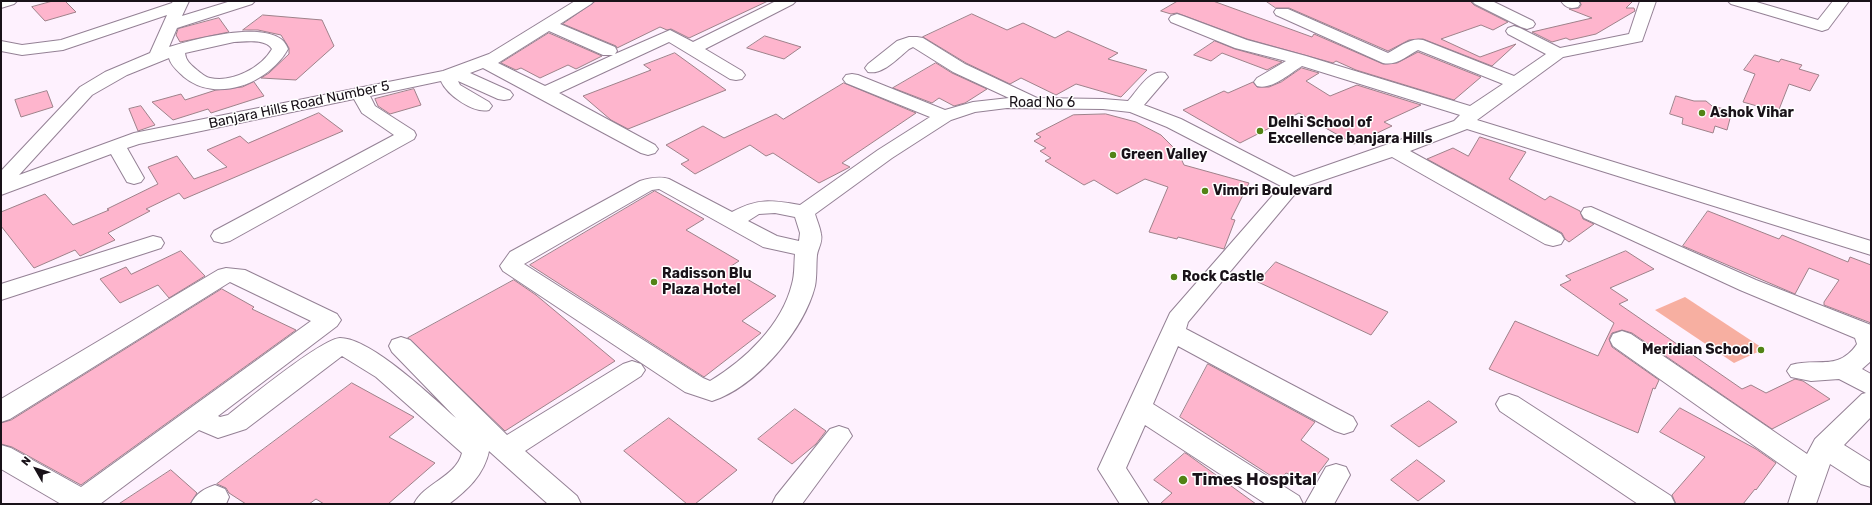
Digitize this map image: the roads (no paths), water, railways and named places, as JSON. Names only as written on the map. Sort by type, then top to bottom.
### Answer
[{"type":"street","points":[[1,3],[9,1]]},
{"type":"street","points":[[170,25],[247,1]]},
{"type":"street","name":"Banjara Hills Road Number 5","points":[[1,189],[134,139],[451,73],[495,58],[586,1]]},
{"type":"street","points":[[692,49],[788,1]]},
{"type":"street","points":[[1480,1],[1558,53]]},
{"type":"street","points":[[1135,504],[1112,469],[1178,319],[1293,184],[1394,150],[1461,125],[1469,117],[1558,53],[1636,38],[1648,1]]},
{"type":"street","points":[[1736,1],[1822,26],[1841,1]]},
{"type":"street","points":[[157,56],[180,3]]},
{"type":"street","points":[[1,46],[22,50],[63,45],[180,3]]},
{"type":"street","points":[[1282,12],[1389,59],[1417,44],[1516,83]]},
{"type":"street","points":[[1177,19],[1241,44],[1300,60],[1469,117],[1871,248]]},
{"type":"street","points":[[549,25],[609,51]]},
{"type":"street","points":[[545,93],[670,35],[736,75]]},
{"type":"street","points":[[1,183],[86,91],[101,80],[116,72],[157,56],[176,50],[216,40],[245,36],[261,38],[275,42],[280,49],[278,56],[256,74],[232,82],[215,83],[202,82],[192,75],[179,63],[176,50]]},
{"type":"street","points":[[874,68],[903,45],[909,42],[917,42],[959,68],[1036,103]]},
{"type":"street","points":[[1264,82],[1300,60]]},
{"type":"street","points":[[484,62],[545,93],[648,149]]},
{"type":"street","points":[[451,73],[504,95]]},
{"type":"street","points":[[451,73],[453,88],[483,106]]},
{"type":"street","points":[[1133,107],[1159,77]]},
{"type":"street","points":[[852,79],[944,116]]},
{"type":"street","points":[[459,92],[477,84]]},
{"type":"street","points":[[222,236],[407,135],[368,110],[359,93]]},
{"type":"street","name":"Road No 6","points":[[804,212],[885,154],[944,116],[972,107],[1007,103],[1103,104],[1133,107],[1174,123],[1293,184]]},
{"type":"street","points":[[116,146],[134,178]]},
{"type":"street","points":[[1394,150],[1553,239]]},
{"type":"street","points":[[731,221],[755,208],[775,208],[804,212],[811,237],[807,249],[803,287],[794,311],[779,332],[749,366],[725,385],[712,391],[694,386],[511,266],[518,257],[647,185],[662,183],[731,221],[771,242],[807,249]]},
{"type":"street","points":[[1591,213],[1748,285],[1868,334],[1869,344],[1864,355],[1855,364],[1843,370],[1824,372],[1800,371]]},
{"type":"street","points":[[1,292],[153,243]]},
{"type":"street","points":[[1,412],[226,275],[237,275],[329,320],[82,502],[1,456]]},
{"type":"street","points":[[1172,332],[1344,424]]},
{"type":"street","points":[[1622,340],[1812,472]]},
{"type":"street","points":[[401,346],[505,450],[567,504]]},
{"type":"street","points":[[197,417],[218,428],[237,422],[327,353],[339,347],[348,348],[385,371],[476,450],[475,459],[467,471],[428,504]]},
{"type":"street","points":[[505,450],[632,370]]},
{"type":"street","points":[[1843,370],[1871,385]]},
{"type":"street","points":[[1802,504],[1812,472],[1825,447],[1871,401]]},
{"type":"street","points":[[1509,404],[1661,504]]},
{"type":"street","points":[[1139,408],[1289,504]]},
{"type":"street","points":[[786,504],[839,436]]},
{"type":"street","points":[[1825,447],[1871,476]]},
{"type":"street","points":[[1319,504],[1336,475]]},
{"type":"place","name":"Ashok Vihar","points":[[1702,113]]},
{"type":"place","name":"Delhi School of Excellence banjara Hills","points":[[1260,131]]},
{"type":"place","name":"Green Valley","points":[[1113,155]]},
{"type":"place","name":"Vimbri Boulevard","points":[[1205,191]]},
{"type":"place","name":"Rock Castle","points":[[1174,277]]},
{"type":"place","name":"Radisson Blu Plaza Hotel","points":[[654,282]]},
{"type":"place","name":"Meridian School","points":[[1761,350]]},
{"type":"place","name":"Times Hospital","points":[[1183,480]]}]
